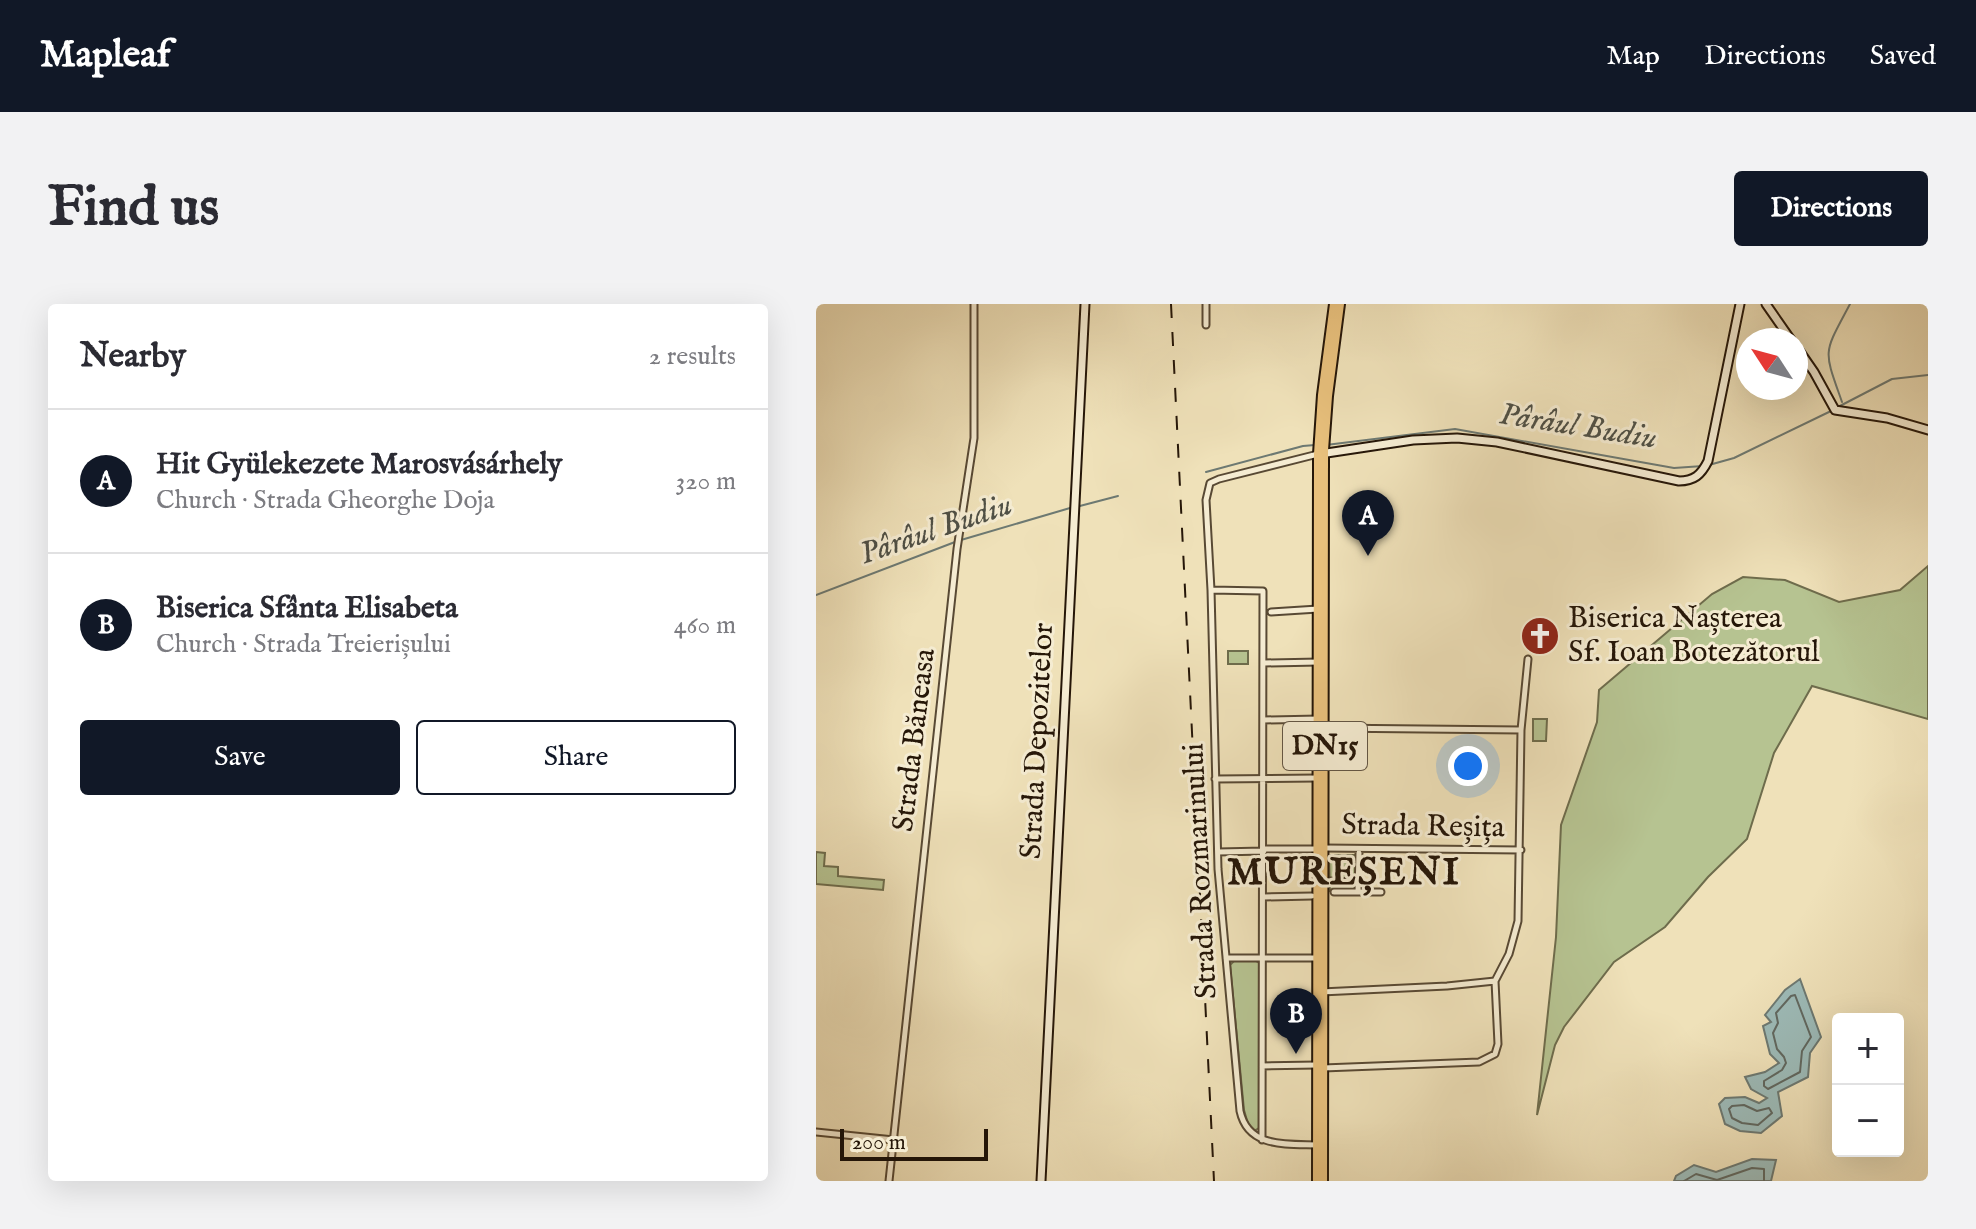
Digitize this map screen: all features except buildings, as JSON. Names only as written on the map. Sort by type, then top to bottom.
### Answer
[{"type":"main road","name":"DN15","points":[[1320,992],[1316,958],[1325,728],[1321,449],[1334,304]]},
{"type":"main road","name":"DN15","points":[[1321,449],[1340,304]]},
{"type":"main road","name":"DN15","points":[[1322,609],[1318,778],[1323,1181]]},
{"type":"main road","name":"DN15","points":[[1317,1181],[1320,1066]]},
{"type":"street","name":"Strada Băneasa","points":[[889,1181],[957,549],[974,438],[974,304]]},
{"type":"street","name":"Strada Depozitelor","points":[[1041,1181],[1085,304]]},
{"type":"street","points":[[1206,304],[1206,325]]},
{"type":"street","points":[[1321,449],[1457,438],[1497,442],[1689,481],[1703,470],[1708,461],[1740,304]]},
{"type":"street","points":[[1766,304],[1783,328]]},
{"type":"street","points":[[1808,363],[1835,410],[1887,418],[1928,430]]},
{"type":"street","name":"Strada Rozmarinului","points":[[1262,1140],[1249,1131],[1240,1111],[1226,958],[1218,852],[1206,500],[1210,483],[1219,479],[1321,449]]},
{"type":"street","name":"Strada Rozmarinului","points":[[1211,590],[1263,591],[1262,1140]]},
{"type":"street","points":[[1271,612],[1322,609]]},
{"type":"street","points":[[1262,1066],[1479,1062],[1492,1058],[1498,1044],[1495,981],[1509,954],[1518,921],[1521,730],[1528,659]]},
{"type":"street","points":[[1265,663],[1319,662]]},
{"type":"street","points":[[1264,720],[1319,719]]},
{"type":"street","points":[[1325,728],[1521,730]]},
{"type":"street","points":[[1215,779],[1318,778]]},
{"type":"street","name":"Strada Reșița","points":[[1218,852],[1321,848],[1521,850]]},
{"type":"street","points":[[1358,892],[1359,853]]},
{"type":"street","points":[[1329,881],[1358,882]]},
{"type":"street","points":[[1334,892],[1381,892]]},
{"type":"street","points":[[1264,897],[1312,896]]},
{"type":"street","points":[[1226,958],[1316,958]]},
{"type":"street","points":[[1320,992],[1495,981]]},
{"type":"street","points":[[816,1132],[894,1140]]},
{"type":"street","points":[[1262,1140],[1279,1144],[1317,1145]]},
{"type":"green space","points":[[1928,566],[1928,719],[1812,686],[1774,753],[1747,839],[1708,877],[1665,927],[1614,962],[1564,1027],[1555,1045],[1537,1115],[1556,937],[1561,825],[1597,722],[1599,690],[1712,594],[1743,577],[1785,580],[1839,602],[1900,590]]},
{"type":"green space","points":[[1228,651],[1248,651],[1248,664],[1228,664]]},
{"type":"green space","points":[[1533,719],[1547,719],[1546,741],[1533,741]]},
{"type":"green space","points":[[816,852],[825,853],[824,866],[838,867],[838,876],[884,880],[883,890],[816,884]]},
{"type":"green space","points":[[1329,855],[1357,855],[1357,890],[1330,891]]},
{"type":"green space","points":[[1234,961],[1256,961],[1261,964],[1260,1122],[1259,1128],[1254,1131],[1248,1124],[1244,1110],[1230,965]]},
{"type":"water","points":[[1800,979],[1821,1037],[1810,1053],[1808,1077],[1778,1092],[1782,1116],[1761,1133],[1740,1131],[1725,1124],[1719,1104],[1725,1098],[1745,1097],[1759,1103],[1767,1098],[1751,1089],[1745,1077],[1765,1072],[1779,1063],[1770,1054],[1763,1026],[1771,1022],[1765,1015],[1785,990]]},
{"type":"water","points":[[1752,1159],[1776,1160],[1771,1181],[1674,1181],[1676,1176],[1694,1165],[1716,1172]]},
{"type":"waterway","points":[[1842,402],[1831,371],[1829,352],[1850,304]]},
{"type":"waterway","name":"Pârâul Budiu","points":[[1836,408],[1892,379],[1928,375]]},
{"type":"waterway","name":"Pârâul Budiu","points":[[1709,465],[1734,458],[1831,411]]},
{"type":"waterway","name":"Pârâul Budiu","points":[[1326,445],[1455,429],[1674,468],[1703,466]]},
{"type":"waterway","name":"Pârâul Budiu","points":[[1206,472],[1315,445]]},
{"type":"waterway","name":"Pârâul Budiu","points":[[1076,507],[1118,496]]},
{"type":"waterway","name":"Pârâul Budiu","points":[[961,540],[1070,508]]},
{"type":"waterway","name":"Pârâul Budiu","points":[[816,595],[955,542]]},
{"type":"railway","points":[[1171,304],[1214,1181]]},
{"type":"place","name":"Hit Gyülekezete Marosvásárhely","points":[[1368,556]]},
{"type":"place","name":"Biserica Nașterea Sf. Ioan Botezătorul","points":[[1540,636]]},
{"type":"place","name":"Biserica Sfânta Elisabeta","points":[[1296,1054]]},
{"type":"district","name":"MUREȘENI","points":[[1344,874]]}]
